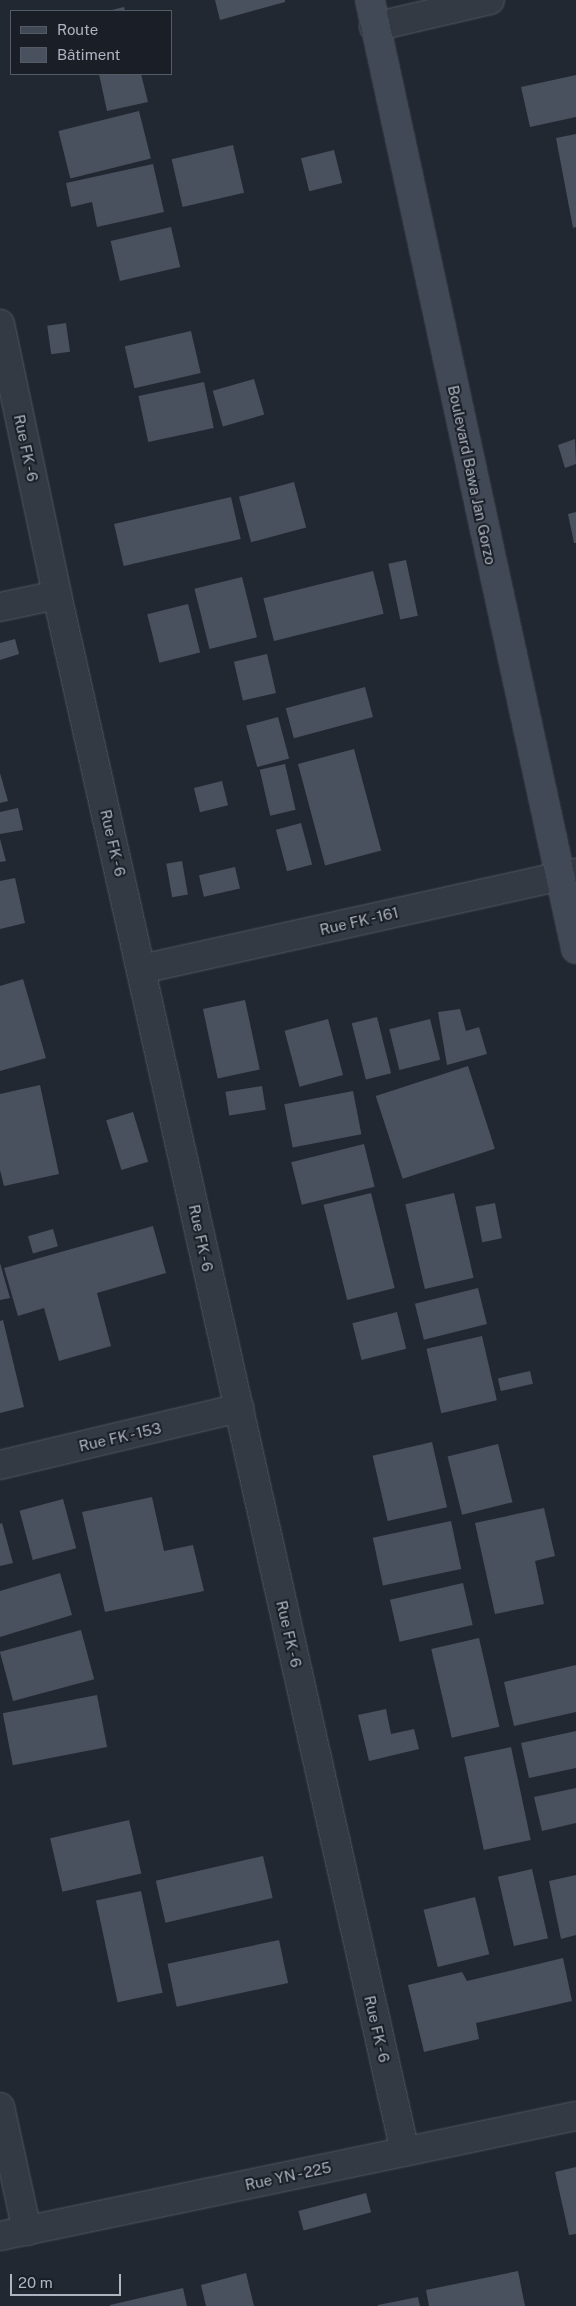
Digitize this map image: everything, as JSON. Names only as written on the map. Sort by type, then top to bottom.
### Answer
[{"type":"main road","name":"Boulevard Bawa Jan Gorzo","points":[[370,0],[374,27],[568,874],[576,949]]},
{"type":"street","points":[[374,27],[490,0]]},
{"type":"street","name":"Rue FK - 6","points":[[0,324],[57,594],[404,2152]]},
{"type":"street","points":[[0,607],[57,594]]},
{"type":"street","name":"Rue FK - 161","points":[[142,969],[568,874]]},
{"type":"street","name":"Rue FK - 153","points":[[0,1464],[239,1408]]},
{"type":"street","points":[[0,2107],[27,2231]]},
{"type":"street","name":"Rue YN - 225","points":[[0,2236],[576,2116]]},
{"type":"building","points":[[215,0],[285,0],[285,2],[220,20]]},
{"type":"building","points":[[124,7],[125,10],[112,10]]},
{"type":"building","points":[[99,75],[141,75],[148,102],[107,111]]},
{"type":"building","points":[[576,75],[576,117],[530,127],[521,87]]},
{"type":"building","points":[[139,111],[151,159],[70,179],[58,131]]},
{"type":"building","points":[[576,134],[576,227],[573,228],[556,138]]},
{"type":"building","points":[[233,145],[244,193],[183,207],[172,159]]},
{"type":"building","points":[[334,150],[342,183],[309,191],[301,158]]},
{"type":"building","points":[[153,164],[164,212],[97,227],[92,202],[71,207],[66,183]]},
{"type":"building","points":[[171,227],[180,267],[120,281],[111,241]]},
{"type":"building","points":[[66,323],[70,352],[51,354],[47,326]]},
{"type":"building","points":[[191,331],[201,373],[134,388],[125,346]]},
{"type":"building","points":[[254,379],[264,415],[223,426],[213,391]]},
{"type":"building","points":[[204,382],[214,428],[148,442],[138,396]]},
{"type":"building","points":[[575,439],[576,464],[565,468],[558,445]]},
{"type":"building","points":[[294,482],[306,527],[251,542],[239,497]]},
{"type":"building","points":[[231,497],[241,539],[124,566],[114,524]]},
{"type":"building","points":[[576,512],[576,543],[574,543],[568,514]]},
{"type":"building","points":[[406,560],[418,616],[400,619],[388,564]]},
{"type":"building","points":[[373,571],[384,614],[274,641],[263,598]]},
{"type":"building","points":[[242,577],[257,637],[209,649],[194,589]]},
{"type":"building","points":[[188,604],[200,653],[159,663],[147,614]]},
{"type":"building","points":[[15,639],[19,654],[0,660],[0,643]]},
{"type":"building","points":[[267,654],[276,693],[243,701],[234,662]]},
{"type":"building","points":[[365,687],[373,717],[294,738],[286,708]]},
{"type":"building","points":[[278,717],[289,759],[257,767],[246,726]]},
{"type":"building","points":[[354,749],[381,850],[325,865],[298,764]]},
{"type":"building","points":[[285,764],[296,810],[270,816],[260,770]]},
{"type":"building","points":[[0,773],[8,801],[0,803]]},
{"type":"building","points":[[222,781],[228,805],[200,812],[194,788]]},
{"type":"building","points":[[18,808],[23,830],[0,834],[0,812]]},
{"type":"building","points":[[301,823],[312,865],[287,871],[276,830]]},
{"type":"building","points":[[0,839],[6,861],[0,862]]},
{"type":"building","points":[[182,861],[188,894],[172,897],[166,864]]},
{"type":"building","points":[[235,867],[240,888],[204,897],[199,875]]},
{"type":"building","points":[[15,878],[25,923],[0,929],[0,881]]},
{"type":"building","points":[[23,979],[46,1058],[0,1071],[0,986]]},
{"type":"building","points":[[245,1000],[260,1069],[218,1078],[203,1009]]},
{"type":"building","points":[[460,1009],[466,1031],[479,1027],[487,1054],[447,1065],[438,1012]]},
{"type":"building","points":[[377,1017],[391,1073],[366,1080],[352,1023]]},
{"type":"building","points":[[328,1019],[343,1075],[300,1087],[285,1031]]},
{"type":"building","points":[[430,1019],[440,1060],[399,1070],[389,1029]]},
{"type":"building","points":[[468,1066],[495,1149],[403,1179],[376,1096]]},
{"type":"building","points":[[40,1085],[59,1174],[4,1186],[0,1170],[0,1094]]},
{"type":"building","points":[[262,1086],[266,1110],[229,1115],[225,1092]]},
{"type":"building","points":[[353,1091],[361,1134],[293,1148],[284,1104]]},
{"type":"building","points":[[133,1112],[148,1162],[121,1170],[106,1120]]},
{"type":"building","points":[[364,1144],[375,1187],[302,1205],[291,1162]]},
{"type":"building","points":[[371,1193],[395,1288],[347,1300],[323,1205]]},
{"type":"building","points":[[454,1193],[474,1278],[425,1289],[405,1204]]},
{"type":"building","points":[[495,1203],[502,1238],[482,1242],[475,1207]]},
{"type":"building","points":[[153,1226],[166,1273],[97,1293],[111,1346],[59,1361],[44,1308],[18,1316],[4,1268]]},
{"type":"building","points":[[53,1229],[58,1246],[33,1253],[28,1236]]},
{"type":"building","points":[[0,1263],[10,1298],[0,1300]]},
{"type":"building","points":[[478,1288],[487,1324],[424,1340],[415,1304]]},
{"type":"building","points":[[397,1312],[406,1349],[362,1360],[352,1323]]},
{"type":"building","points":[[3,1320],[24,1407],[0,1413],[0,1321]]},
{"type":"building","points":[[482,1336],[497,1400],[441,1413],[426,1349]]},
{"type":"building","points":[[530,1371],[533,1384],[501,1391],[498,1378]]},
{"type":"building","points":[[432,1442],[447,1507],[388,1521],[373,1456]]},
{"type":"building","points":[[498,1444],[513,1502],[462,1515],[448,1457]]},
{"type":"building","points":[[152,1497],[164,1551],[193,1545],[204,1591],[105,1612],[82,1512]]},
{"type":"building","points":[[63,1499],[76,1548],[33,1560],[20,1511]]},
{"type":"building","points":[[544,1508],[555,1556],[535,1561],[544,1604],[495,1614],[475,1523]]},
{"type":"building","points":[[451,1521],[461,1569],[383,1586],[373,1538]]},
{"type":"building","points":[[2,1523],[13,1563],[0,1566],[0,1524]]},
{"type":"building","points":[[60,1573],[72,1615],[0,1637],[0,1591]]},
{"type":"building","points":[[463,1583],[473,1625],[400,1642],[390,1600]]},
{"type":"building","points":[[81,1630],[94,1679],[13,1701],[0,1652]]},
{"type":"building","points":[[479,1638],[499,1727],[452,1738],[431,1649]]},
{"type":"building","points":[[576,1665],[576,1712],[514,1726],[504,1682]]},
{"type":"building","points":[[97,1695],[107,1747],[13,1765],[3,1713]]},
{"type":"building","points":[[386,1709],[391,1734],[414,1729],[419,1749],[369,1761],[358,1715]]},
{"type":"building","points":[[576,1731],[576,1768],[529,1778],[521,1743]]},
{"type":"building","points":[[511,1747],[531,1840],[484,1850],[464,1757]]},
{"type":"building","points":[[576,1788],[576,1823],[542,1831],[534,1797]]},
{"type":"building","points":[[129,1820],[141,1874],[62,1892],[50,1838]]},
{"type":"building","points":[[263,1856],[273,1898],[165,1923],[156,1881]]},
{"type":"building","points":[[532,1869],[548,1938],[514,1946],[498,1877]]},
{"type":"building","points":[[576,1875],[576,1935],[561,1939],[549,1881]]},
{"type":"building","points":[[141,1891],[163,1993],[118,2002],[96,1901]]},
{"type":"building","points":[[475,1897],[489,1954],[438,1967],[424,1910]]},
{"type":"building","points":[[279,1940],[288,1983],[177,2007],[167,1964]]},
{"type":"building","points":[[563,1958],[572,2001],[476,2023],[479,2039],[424,2052],[408,1985],[462,1972],[467,1981]]},
{"type":"building","points":[[576,2167],[576,2234],[569,2235],[555,2172]]},
{"type":"building","points":[[366,2193],[371,2212],[304,2230],[298,2211]]},
{"type":"building","points":[[518,2271],[525,2306],[429,2306],[426,2290]]},
{"type":"building","points":[[246,2273],[254,2306],[206,2306],[201,2285]]},
{"type":"building","points":[[183,2288],[187,2306],[110,2306],[110,2305]]},
{"type":"building","points":[[418,2297],[420,2306],[378,2306],[378,2305]]}]
